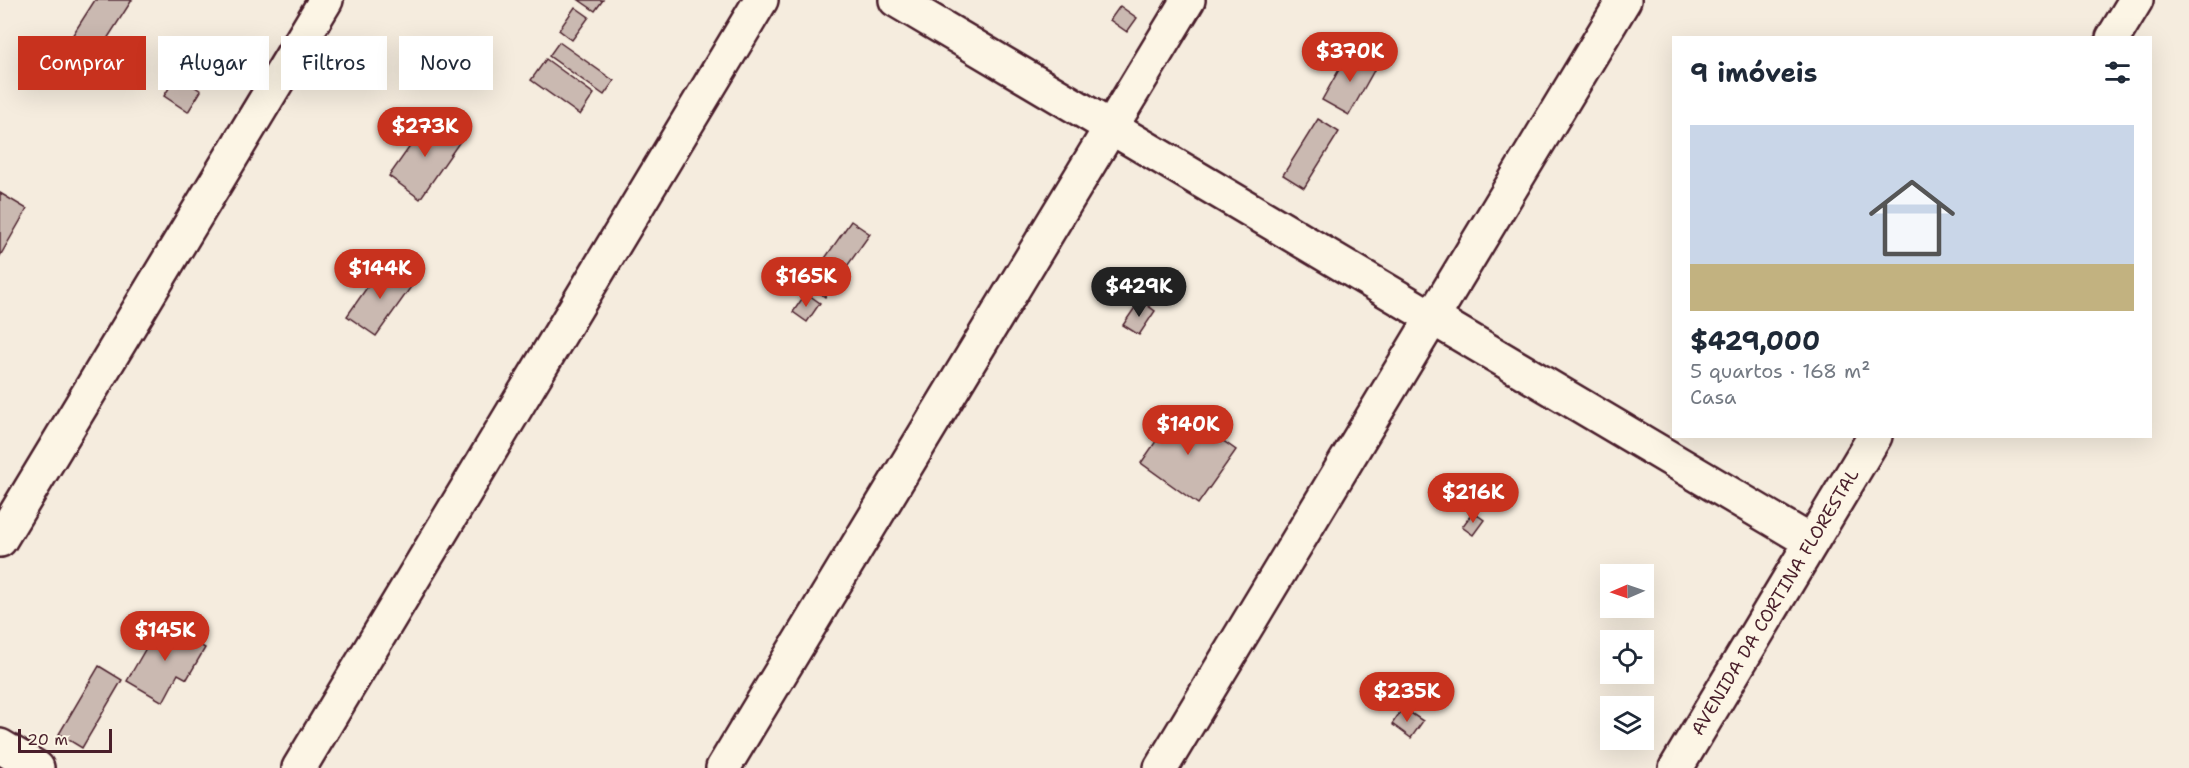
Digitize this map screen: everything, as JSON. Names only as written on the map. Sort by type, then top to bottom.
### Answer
[{"type":"street","points":[[0,540],[326,0]]},
{"type":"street","points":[[299,768],[761,0]]},
{"type":"street","points":[[896,0],[1811,542]]},
{"type":"street","points":[[723,768],[1188,0]]},
{"type":"street","points":[[1161,768],[1624,0]]},
{"type":"street","points":[[2114,36],[2136,0]]},
{"type":"street","name":"AVENIDA DA CORTINA FLORESTAL","points":[[1676,768],[1874,438]]},
{"type":"street","points":[[0,746],[37,768]]},
{"type":"building","points":[[95,0],[132,0],[109,36],[72,36]]},
{"type":"building","points":[[579,0],[603,0],[595,11]]},
{"type":"building","points":[[1120,6],[1137,18],[1127,32],[1110,20]]},
{"type":"building","points":[[575,7],[589,17],[572,40],[559,30]]},
{"type":"building","points":[[559,42],[614,81],[604,95],[549,56]]},
{"type":"building","points":[[1350,50],[1377,65],[1349,115],[1322,100]]},
{"type":"building","points":[[546,59],[594,94],[580,115],[531,80]]},
{"type":"building","points":[[168,90],[201,91],[188,112],[164,96]]},
{"type":"building","points":[[430,118],[461,140],[420,199],[389,176]]},
{"type":"building","points":[[1318,119],[1339,132],[1304,188],[1283,175]]},
{"type":"building","points":[[0,193],[27,209],[0,256]]},
{"type":"building","points":[[851,221],[870,234],[825,297],[807,284]]},
{"type":"building","points":[[384,263],[413,284],[376,336],[347,316]]},
{"type":"building","points":[[806,293],[820,303],[807,322],[793,312]]},
{"type":"building","points":[[1140,300],[1155,311],[1139,335],[1123,325]]},
{"type":"building","points":[[1178,409],[1236,450],[1198,504],[1141,463]]},
{"type":"building","points":[[1473,512],[1484,520],[1473,535],[1462,527]]},
{"type":"building","points":[[161,622],[205,648],[187,679],[178,674],[163,702],[127,681]]},
{"type":"building","points":[[99,666],[122,680],[82,748],[59,734]]},
{"type":"building","points":[[1403,708],[1423,721],[1411,738],[1392,724]]}]
